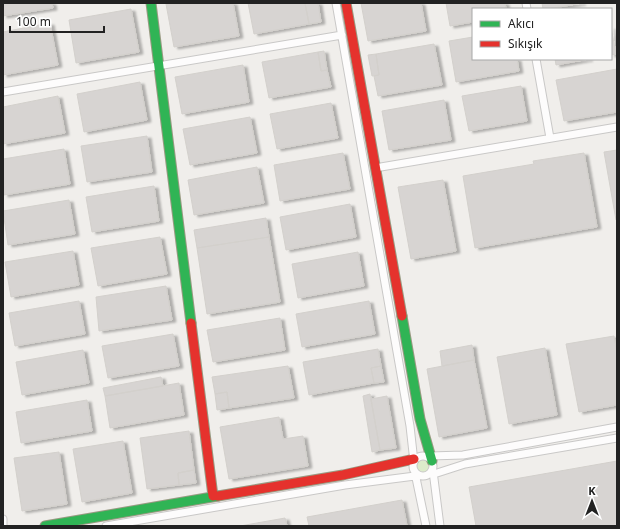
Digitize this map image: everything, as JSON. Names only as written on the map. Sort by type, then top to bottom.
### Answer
[{"type":"street","points":[[151,3],[213,496]]},
{"type":"street","points":[[336,3],[410,426],[415,473],[426,526]]},
{"type":"street","points":[[346,3],[420,419],[432,465],[440,526]]},
{"type":"street","points":[[3,92],[342,35]]},
{"type":"street","points":[[536,60],[550,138]]},
{"type":"street","points":[[375,168],[617,127]]},
{"type":"street","points":[[432,465],[463,455],[617,427]]},
{"type":"street","points":[[432,465],[464,464],[617,438]]},
{"type":"street","points":[[45,526],[213,496],[343,475],[414,460],[421,456],[427,457],[432,465],[430,473],[425,476],[415,473],[106,526]]},
{"type":"street","points":[[3,519],[4,526]]},
{"type":"green space","points":[[423,460],[427,462],[429,466],[427,470],[423,472],[419,470],[417,466],[419,462]]},
{"type":"building","points":[[3,3],[52,3],[53,8],[3,16]]},
{"type":"building","points":[[233,3],[239,36],[174,47],[166,4]]},
{"type":"building","points":[[248,3],[305,3],[309,24],[254,34]]},
{"type":"building","points":[[305,3],[318,3],[321,22],[309,24]]},
{"type":"building","points":[[361,3],[421,3],[426,31],[368,41]]},
{"type":"building","points":[[446,3],[505,3],[506,8],[472,8],[472,22],[450,26]]},
{"type":"building","points":[[542,3],[582,3],[554,8],[543,8]]},
{"type":"building","points":[[131,9],[139,52],[76,63],[69,20]]},
{"type":"building","points":[[50,23],[58,65],[3,75],[3,32]]},
{"type":"building","points":[[612,32],[616,54],[612,55]]},
{"type":"building","points":[[472,37],[472,60],[517,60],[519,71],[456,82],[449,41]]},
{"type":"building","points":[[434,44],[442,85],[378,96],[374,76],[379,75],[376,54]]},
{"type":"building","points":[[324,51],[327,70],[321,71],[318,52]]},
{"type":"building","points":[[318,52],[321,71],[327,70],[331,87],[269,98],[262,62]]},
{"type":"building","points":[[376,54],[379,75],[372,76],[368,55]]},
{"type":"building","points":[[555,60],[584,60],[556,65]]},
{"type":"building","points":[[243,65],[249,102],[182,114],[175,77]]},
{"type":"building","points":[[617,69],[617,112],[564,121],[556,80]]},
{"type":"building","points":[[140,82],[147,120],[84,132],[77,94]]},
{"type":"building","points":[[521,86],[527,121],[469,131],[462,96]]},
{"type":"building","points":[[58,96],[65,133],[3,144],[3,107]]},
{"type":"building","points":[[444,100],[451,140],[389,150],[382,111]]},
{"type":"building","points":[[331,103],[338,138],[277,149],[270,114]]},
{"type":"building","points":[[250,117],[257,153],[190,165],[183,129]]},
{"type":"building","points":[[147,136],[152,172],[87,182],[81,146]]},
{"type":"building","points":[[64,149],[70,184],[4,195],[3,159]]},
{"type":"building","points":[[617,150],[617,220],[616,220],[604,152]]},
{"type":"building","points":[[343,153],[350,189],[280,201],[274,165]]},
{"type":"building","points":[[584,153],[597,227],[475,248],[463,176],[534,164],[533,161]]},
{"type":"building","points":[[257,167],[264,203],[194,215],[188,180]]},
{"type":"building","points":[[443,180],[456,251],[411,259],[398,187]]},
{"type":"building","points":[[154,186],[159,221],[92,232],[86,197]]},
{"type":"building","points":[[69,200],[75,234],[8,245],[3,211]]},
{"type":"building","points":[[350,204],[356,237],[286,250],[280,217]]},
{"type":"building","points":[[266,218],[269,237],[197,248],[194,230]]},
{"type":"building","points":[[160,237],[167,274],[98,286],[91,248]]},
{"type":"building","points":[[269,237],[280,302],[207,314],[197,248]]},
{"type":"building","points":[[73,251],[79,285],[11,297],[5,262]]},
{"type":"building","points":[[358,252],[364,286],[298,298],[292,264]]},
{"type":"building","points":[[166,286],[172,320],[99,331],[96,297]]},
{"type":"building","points":[[79,301],[85,334],[15,346],[9,313]]},
{"type":"building","points":[[369,301],[375,334],[302,347],[296,314]]},
{"type":"building","points":[[280,318],[285,350],[213,362],[207,330]]},
{"type":"building","points":[[173,334],[179,366],[108,378],[102,346]]},
{"type":"building","points":[[614,336],[617,353],[617,405],[579,412],[566,344]]},
{"type":"building","points":[[472,345],[474,360],[442,366],[440,351]]},
{"type":"building","points":[[545,348],[557,415],[509,424],[497,357]]},
{"type":"building","points":[[378,349],[381,366],[371,368],[374,383],[309,395],[303,362]]},
{"type":"building","points":[[83,350],[89,383],[22,395],[16,362]]},
{"type":"building","points":[[474,360],[487,428],[439,437],[427,369]]},
{"type":"building","points":[[288,366],[294,398],[229,408],[227,392],[215,394],[212,377]]},
{"type":"building","points":[[381,366],[384,382],[374,383],[371,368]]},
{"type":"building","points":[[161,377],[163,386],[105,396],[103,388]]},
{"type":"building","points":[[179,383],[184,415],[110,428],[105,396]]},
{"type":"building","points":[[227,392],[229,408],[217,410],[215,394]]},
{"type":"building","points":[[370,394],[380,450],[372,452],[363,396]]},
{"type":"building","points":[[387,396],[396,448],[380,450],[371,399]]},
{"type":"building","points":[[87,400],[92,431],[21,443],[16,412]]},
{"type":"building","points":[[279,417],[283,439],[303,436],[308,466],[229,479],[220,427]]},
{"type":"building","points":[[189,431],[194,470],[178,473],[179,485],[147,489],[140,438]]},
{"type":"building","points":[[123,441],[132,493],[82,502],[73,449]]},
{"type":"building","points":[[59,452],[67,504],[22,511],[14,458]]},
{"type":"building","points":[[617,461],[617,526],[476,526],[469,487]]},
{"type":"building","points":[[194,470],[196,483],[179,485],[178,473]]},
{"type":"building","points":[[402,500],[407,526],[309,526],[307,517]]},
{"type":"building","points":[[285,518],[287,526],[240,526]]},
{"type":"traffic: fast","points":[[151,3],[191,323]]},
{"type":"traffic: fast","points":[[402,316],[420,419],[432,461]]},
{"type":"traffic: fast","points":[[45,526],[218,496]]},
{"type":"traffic: jam","points":[[346,3],[402,316]]},
{"type":"traffic: jam","points":[[191,323],[213,496]]},
{"type":"traffic: jam","points":[[218,496],[343,475],[414,459]]}]
